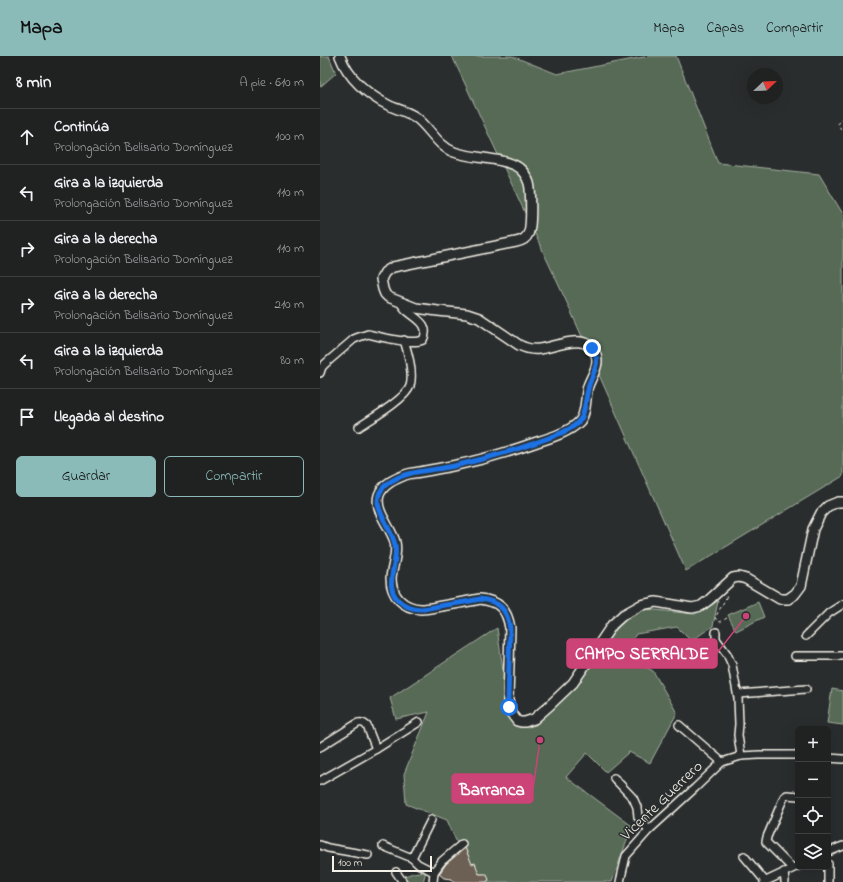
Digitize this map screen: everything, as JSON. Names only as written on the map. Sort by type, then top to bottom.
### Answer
[{"type":"main road","points":[[340,56],[348,71],[366,90],[388,105],[418,119],[446,148],[460,154],[513,164],[525,174],[531,189],[530,227],[528,236],[525,239],[398,265],[385,272],[381,279],[385,294],[388,297],[416,308],[473,315],[526,348],[538,349],[580,342],[588,344],[596,356],[597,366],[588,386],[584,412],[580,421],[574,426],[557,435],[518,449],[453,466],[406,475],[388,483],[379,496],[378,501],[382,517],[395,542],[396,552],[391,578],[394,593],[399,601],[408,606],[422,609],[480,599],[490,600],[496,603],[505,612],[509,619],[510,628],[508,700],[509,707],[517,721],[525,722],[534,719],[550,705],[573,683],[612,625],[623,615],[641,605],[656,602],[692,608],[701,606],[710,600],[733,578],[740,577],[780,599],[788,599],[795,594],[801,586],[813,529],[821,513],[828,506],[838,502],[843,502]]},
{"type":"street","points":[[321,369],[330,359],[354,339],[364,335],[368,334],[404,340],[421,341],[424,338],[426,331],[425,327],[406,310],[400,302]]},
{"type":"street","points":[[359,427],[392,405],[408,391],[411,375],[409,354],[404,340]]},
{"type":"street","points":[[806,636],[829,613],[843,604]]},
{"type":"street","points":[[716,632],[716,638],[727,654],[732,665],[738,694],[738,736],[741,756]]},
{"type":"street","points":[[795,656],[843,656]]},
{"type":"street","points":[[738,694],[806,689]]},
{"type":"street","points":[[320,748],[361,722],[365,723],[367,726],[376,749]]},
{"type":"street","points":[[320,781],[376,749],[418,722]]},
{"type":"street","points":[[679,725],[722,762]]},
{"type":"street","name":"Vicente Guerrero","points":[[620,882],[626,856],[648,830],[722,762],[741,756],[795,755]]},
{"type":"street","points":[[831,758],[843,759]]},
{"type":"street","points":[[614,778],[633,798],[637,807],[638,817],[648,830]]},
{"type":"street","points":[[744,856],[764,882],[795,867],[766,842],[766,837],[784,797],[787,795],[795,796]]},
{"type":"street","points":[[412,858],[431,820]]},
{"type":"street","points":[[433,882],[434,872],[442,862],[462,844]]},
{"type":"street","points":[[320,845],[328,848],[368,855]]},
{"type":"street","points":[[383,846],[412,858],[418,864],[434,872]]},
{"type":"street","points":[[831,851],[843,846]]},
{"type":"street","points":[[828,870],[828,882]]},
{"type":"street","points":[[396,872],[404,882]]},
{"type":"street","points":[[784,872],[785,882]]},
{"type":"path","points":[[843,117],[838,124],[841,130],[843,130]]},
{"type":"path","points":[[727,618],[720,622],[716,618],[726,596],[731,590]]},
{"type":"green space","points":[[320,56],[329,56],[336,73],[320,87]]},
{"type":"green space","points":[[452,56],[512,56],[557,74],[649,56],[676,56],[718,163],[819,174],[843,214],[843,476],[686,571],[568,305]]},
{"type":"green space","points":[[718,601],[713,626],[691,641],[677,627],[636,634],[621,659],[630,658],[653,671],[677,713],[650,763],[629,752],[606,772],[587,753],[566,777],[632,826],[612,882],[485,882],[484,874],[476,874],[466,860],[469,857],[464,845],[457,843],[447,820],[406,804],[404,774],[429,712],[396,719],[390,698],[497,628],[510,718],[514,724],[525,727],[536,725],[569,690],[619,626],[636,611],[645,609],[695,614]]},
{"type":"green space","points":[[758,602],[764,617],[736,631],[728,615]]},
{"type":"green space","points":[[832,689],[843,691],[843,725],[827,723]]},
{"type":"green space","points":[[426,871],[423,882],[404,882],[405,876]]},
{"type":"building","points":[[465,848],[472,864],[475,863],[479,874],[487,874],[489,880],[486,882],[455,882],[452,879],[444,878],[439,874],[446,864]]},
{"type":"place","name":"CAMPO SERRALDE","points":[[746,616]]},
{"type":"place","name":"Barranca","points":[[540,740]]},
{"type":"route","points":[[509,707],[510,628],[509,619],[505,612],[501,607],[490,600],[480,599],[422,609],[413,608],[399,601],[394,593],[391,578],[396,547],[393,536],[382,517],[378,501],[379,496],[388,483],[406,475],[453,466],[518,449],[557,435],[574,426],[580,421],[584,412],[588,386],[597,366],[595,352],[592,348]]}]
